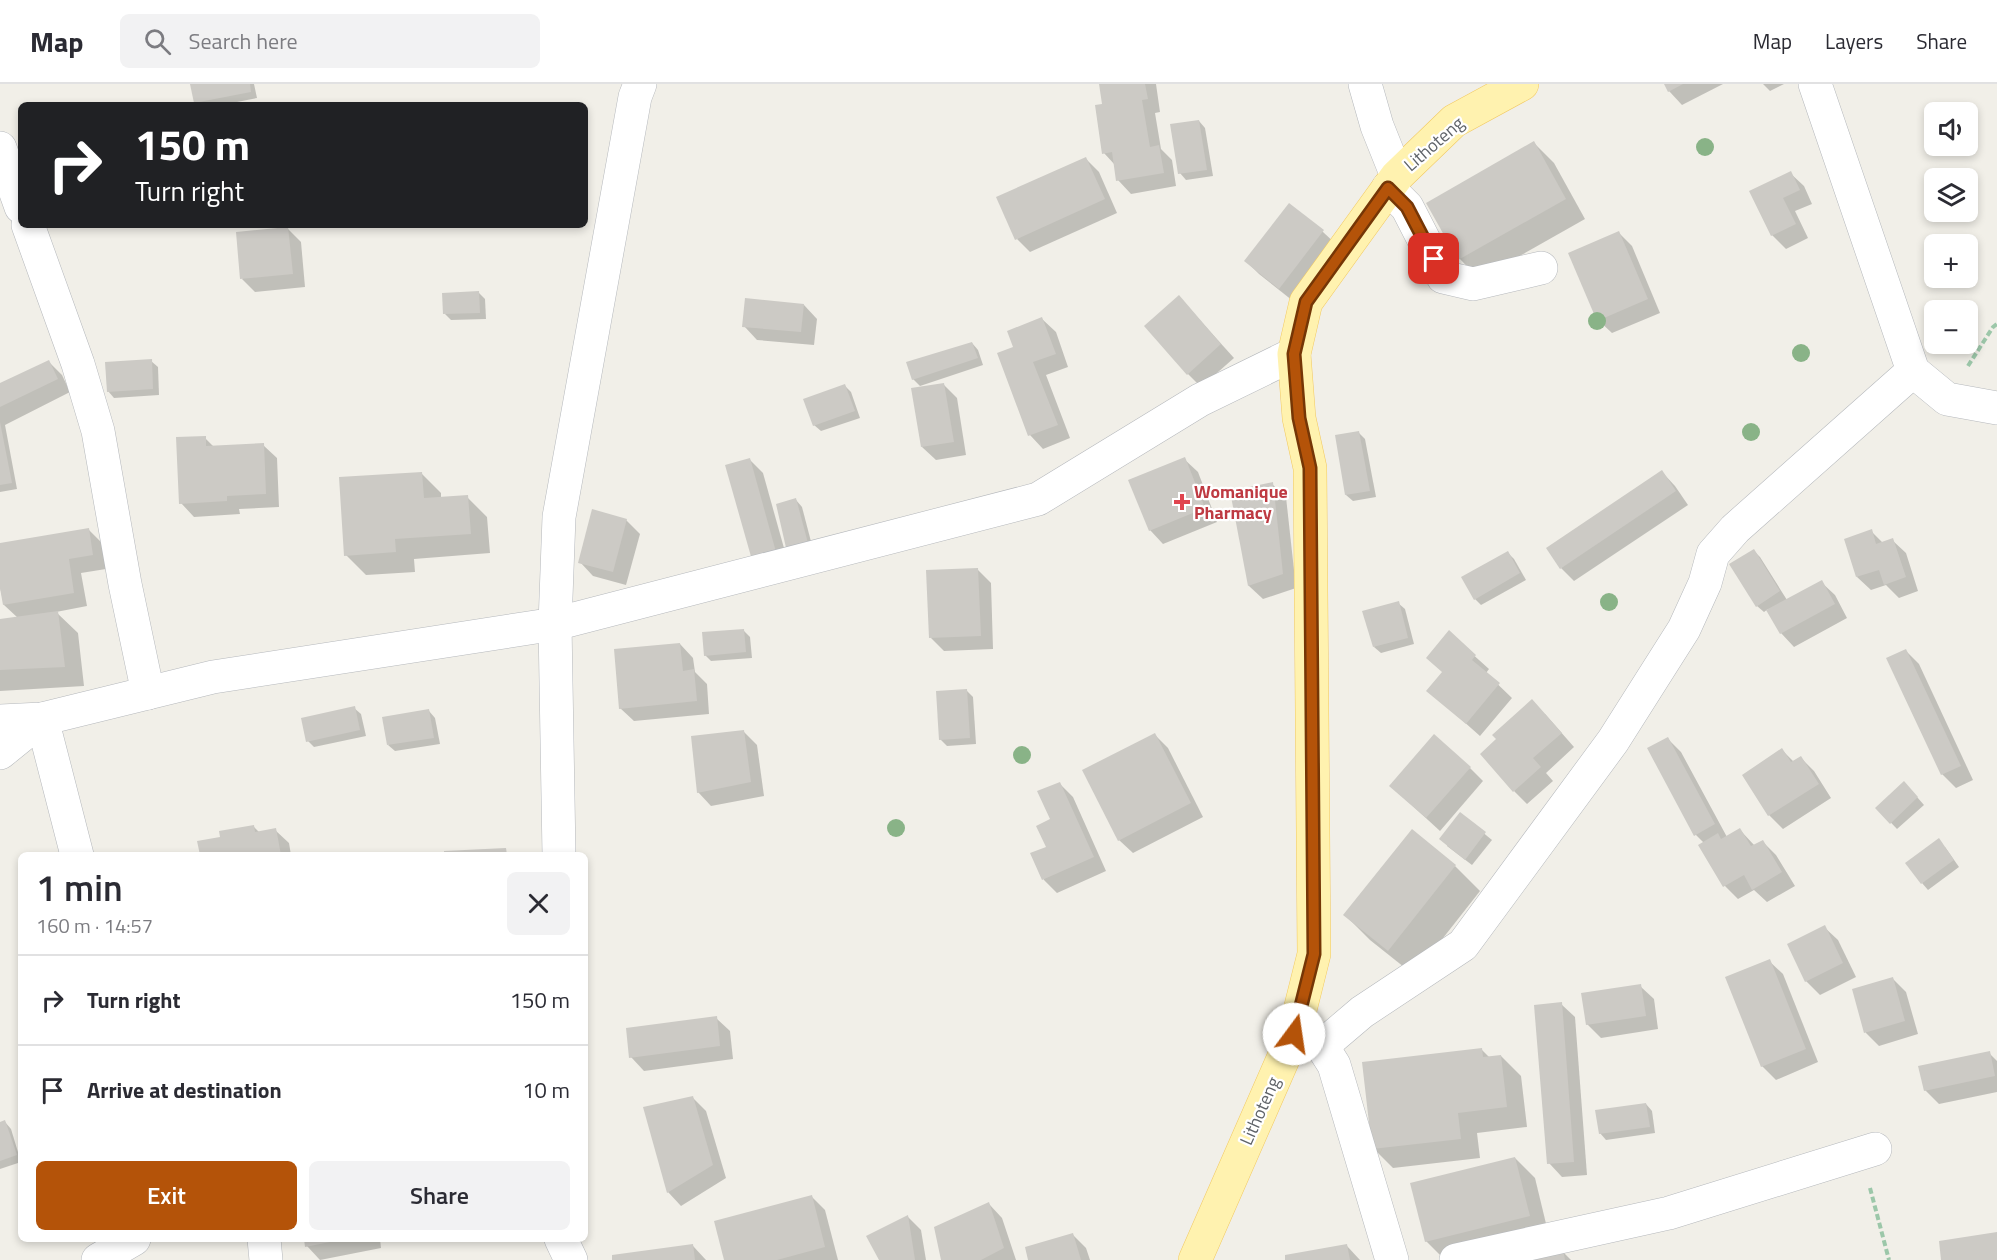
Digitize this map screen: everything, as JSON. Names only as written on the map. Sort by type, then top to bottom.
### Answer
[{"type":"main road","name":"Lithoteng","points":[[1195,1260],[1308,1040],[1314,954],[1310,468],[1299,418],[1294,354],[1306,302],[1393,182],[1454,121],[1522,84]]},
{"type":"street","points":[[559,852],[555,624],[559,517],[635,97],[640,84]]},
{"type":"street","points":[[1365,84],[1393,182],[1443,277],[1473,284],[1541,268]]},
{"type":"street","points":[[1815,84],[1913,371],[1947,399],[1997,408]]},
{"type":"street","points":[[0,148],[18,199]]},
{"type":"street","points":[[29,228],[78,364],[98,431],[125,584],[148,693]]},
{"type":"street","points":[[0,721],[42,719],[213,676],[555,624],[1038,499],[1200,400],[1294,354]]},
{"type":"street","points":[[1392,1260],[1334,1065],[1308,1040],[1362,1012],[1463,945],[1613,741],[1684,629],[1705,583],[1713,554],[1735,529],[1913,371]]},
{"type":"street","points":[[0,753],[42,719]]},
{"type":"street","points":[[42,719],[75,852]]},
{"type":"street","points":[[1456,1260],[1669,1213],[1868,1151]]},
{"type":"street","points":[[98,1260],[129,1242]]},
{"type":"street","points":[[264,1242],[266,1260]]},
{"type":"street","points":[[562,1242],[571,1260]]},
{"type":"path","points":[[1947,399],[1997,324]]},
{"type":"path","points":[[1868,1151],[1889,1260]]},
{"type":"building","points":[[190,84],[250,84],[251,92],[194,102]]},
{"type":"building","points":[[1099,84],[1145,84],[1148,99],[1142,100],[1150,147],[1159,145],[1164,173],[1116,181],[1112,152],[1102,154],[1095,105],[1102,104]]},
{"type":"building","points":[[1664,84],[1683,84],[1668,92]]},
{"type":"building","points":[[1199,120],[1207,170],[1178,174],[1170,124]]},
{"type":"building","points":[[1534,141],[1566,199],[1458,260],[1426,203]]},
{"type":"building","points":[[1086,157],[1105,199],[1015,240],[996,197]]},
{"type":"building","points":[[1791,171],[1800,190],[1783,198],[1796,224],[1771,236],[1749,191]]},
{"type":"building","points":[[1289,203],[1324,230],[1279,289],[1244,261]]},
{"type":"building","points":[[288,228],[293,274],[240,279],[236,232]]},
{"type":"building","points":[[1619,231],[1648,299],[1597,321],[1568,253]]},
{"type":"building","points":[[479,291],[480,313],[443,314],[442,293]]},
{"type":"building","points":[[1179,295],[1221,344],[1187,375],[1144,326]]},
{"type":"building","points":[[745,298],[804,304],[801,332],[742,327]]},
{"type":"building","points":[[1042,317],[1056,354],[1033,362],[1058,425],[1028,436],[997,353],[1013,347],[1007,331]]},
{"type":"building","points":[[972,342],[978,358],[912,380],[906,362]]},
{"type":"building","points":[[152,359],[153,389],[107,392],[105,362]]},
{"type":"building","points":[[49,360],[58,379],[0,407],[0,383]]},
{"type":"building","points":[[944,383],[954,442],[921,447],[911,388]]},
{"type":"building","points":[[845,384],[855,411],[813,426],[803,399]]},
{"type":"building","points":[[0,422],[12,483],[0,485]]},
{"type":"building","points":[[1359,431],[1370,491],[1345,495],[1335,435]]},
{"type":"building","points":[[206,436],[206,446],[264,443],[266,494],[227,496],[227,501],[179,504],[176,437]]},
{"type":"building","points":[[1185,457],[1205,508],[1149,531],[1128,480]]},
{"type":"building","points":[[750,458],[776,552],[752,560],[725,465]]},
{"type":"building","points":[[1662,470],[1676,491],[1560,569],[1546,548]]},
{"type":"building","points":[[422,472],[424,498],[468,495],[471,534],[395,539],[396,552],[344,556],[339,477]]},
{"type":"building","points":[[1273,482],[1283,574],[1248,586],[1230,491]]},
{"type":"building","points":[[796,498],[809,547],[787,552],[776,504]]},
{"type":"building","points":[[592,509],[627,519],[613,572],[578,563]]},
{"type":"building","points":[[89,528],[93,555],[69,559],[74,593],[3,605],[0,588],[0,543]]},
{"type":"building","points":[[1872,529],[1876,544],[1893,538],[1906,577],[1884,585],[1879,570],[1856,577],[1844,539]]},
{"type":"building","points":[[1754,549],[1780,591],[1756,607],[1729,564]]},
{"type":"building","points":[[1508,551],[1520,573],[1474,600],[1461,577]]},
{"type":"building","points":[[978,568],[981,636],[929,638],[926,570]]},
{"type":"building","points":[[1822,580],[1835,604],[1780,634],[1766,610]]},
{"type":"building","points":[[1399,601],[1408,638],[1373,647],[1362,611]]},
{"type":"building","points":[[58,611],[65,667],[0,670],[0,619]]},
{"type":"building","points":[[744,629],[746,652],[704,656],[702,632]]},
{"type":"building","points":[[1449,630],[1476,655],[1472,660],[1500,683],[1466,724],[1426,691],[1442,672],[1426,658]]},
{"type":"building","points":[[680,643],[683,671],[694,669],[697,701],[619,709],[614,649]]},
{"type":"building","points":[[1906,649],[1961,766],[1941,775],[1886,658]]},
{"type":"building","points":[[967,689],[970,738],[939,740],[936,691]]},
{"type":"building","points":[[1532,699],[1562,733],[1533,758],[1541,767],[1513,792],[1480,754],[1496,739],[1492,735]]},
{"type":"building","points":[[355,706],[360,730],[306,742],[301,718]]},
{"type":"building","points":[[429,709],[434,738],[387,745],[382,717]]},
{"type":"building","points":[[744,730],[751,782],[697,793],[691,736]]},
{"type":"building","points":[[1155,733],[1191,803],[1118,841],[1082,770]]},
{"type":"building","points":[[1434,734],[1471,767],[1426,818],[1389,786]]},
{"type":"building","points":[[1668,737],[1715,824],[1694,836],[1647,748]]},
{"type":"building","points":[[1782,748],[1791,762],[1801,756],[1819,784],[1768,816],[1742,775]]},
{"type":"building","points":[[1904,781],[1918,797],[1890,824],[1875,808]]},
{"type":"building","points":[[1060,782],[1094,857],[1042,880],[1030,853],[1046,847],[1036,826],[1050,819],[1037,791]]},
{"type":"building","points":[[1460,812],[1486,832],[1465,860],[1439,839]]},
{"type":"building","points":[[254,825],[255,832],[276,828],[280,852],[199,852],[197,841],[220,837],[219,831]]},
{"type":"building","points":[[1740,828],[1751,846],[1763,840],[1782,872],[1752,890],[1744,875],[1723,887],[1698,845],[1718,833],[1721,839]]},
{"type":"building","points":[[1412,829],[1456,865],[1388,951],[1343,915]]},
{"type":"building","points":[[1939,838],[1954,860],[1921,884],[1905,863]]},
{"type":"building","points":[[506,848],[507,852],[444,852]]},
{"type":"building","points":[[1825,925],[1843,963],[1805,982],[1787,944]]},
{"type":"building","points":[[1770,959],[1806,1049],[1761,1067],[1725,977]]},
{"type":"building","points":[[1893,977],[1905,1021],[1864,1033],[1852,989]]},
{"type":"building","points":[[1641,984],[1646,1016],[1586,1025],[1581,993]]},
{"type":"building","points":[[1562,1002],[1574,1162],[1547,1164],[1534,1005]]},
{"type":"building","points":[[717,1016],[720,1046],[629,1058],[626,1028]]},
{"type":"building","points":[[1482,1048],[1483,1057],[1501,1055],[1507,1107],[1458,1113],[1461,1139],[1372,1149],[1362,1062]]},
{"type":"building","points":[[1990,1051],[1995,1076],[1924,1091],[1918,1066]]},
{"type":"building","points":[[693,1096],[713,1165],[667,1193],[643,1107]]},
{"type":"building","points":[[1646,1103],[1650,1127],[1599,1134],[1595,1110]]},
{"type":"building","points":[[5,1120],[17,1155],[0,1161],[0,1122]]},
{"type":"building","points":[[1515,1157],[1530,1216],[1425,1242],[1410,1183]]},
{"type":"building","points":[[812,1195],[825,1247],[777,1260],[724,1260],[714,1221]]},
{"type":"building","points":[[989,1202],[1004,1248],[981,1260],[941,1260],[934,1227]]},
{"type":"building","points":[[908,1215],[915,1260],[879,1260],[866,1236]]},
{"type":"building","points":[[1997,1232],[1997,1260],[1941,1260],[1939,1241]]},
{"type":"building","points":[[1073,1233],[1081,1260],[1028,1260],[1025,1247]]},
{"type":"building","points":[[304,1242],[330,1242],[305,1247]]},
{"type":"building","points":[[693,1244],[695,1260],[612,1260],[612,1255]]},
{"type":"building","points":[[1347,1244],[1350,1260],[1285,1260],[1285,1255]]},
{"type":"building","points":[[1563,1249],[1565,1260],[1516,1260]]},
{"type":"place","name":"Womanique Pharmacy","points":[[1182,502]]},
{"type":"route","points":[[1294,1034],[1314,954],[1310,468],[1299,418],[1294,354],[1306,302],[1388,188],[1407,207],[1434,259]]}]
